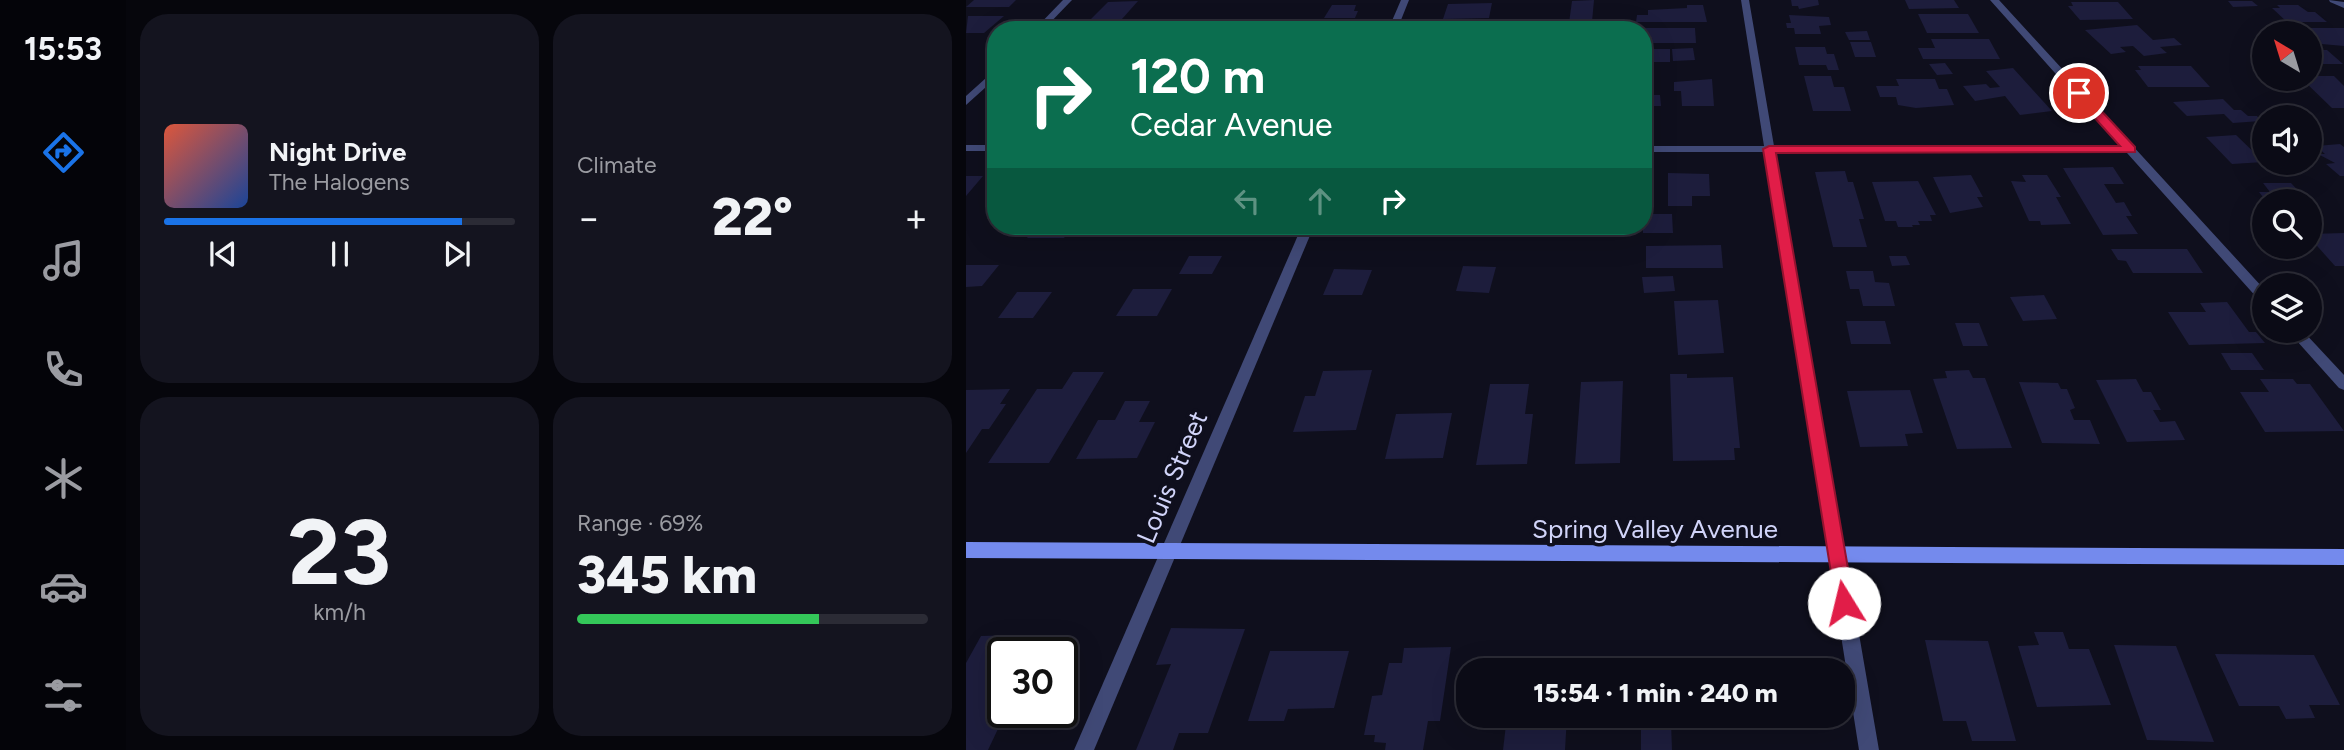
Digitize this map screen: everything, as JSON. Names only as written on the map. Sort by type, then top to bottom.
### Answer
[{"type":"street","points":[[1047,21],[1068,0]]},
{"type":"street","points":[[1396,21],[1405,0]]},
{"type":"street","points":[[1745,0],[1869,750]]},
{"type":"street","points":[[1994,0],[2252,284]]},
{"type":"street","points":[[2333,0],[2344,5]]},
{"type":"street","points":[[966,102],[987,81]]},
{"type":"street","points":[[966,148],[987,148]]},
{"type":"street","points":[[1652,149],[2130,150]]},
{"type":"street","name":"Louis Street","points":[[1084,750],[1304,235]]},
{"type":"street","points":[[2306,343],[2344,384]]},
{"type":"street","name":"Spring Valley Avenue","points":[[966,550],[2344,557]]},
{"type":"building","points":[[974,0],[1016,0],[1009,7],[966,7]]},
{"type":"building","points":[[1594,0],[1592,21],[1569,21],[1572,1]]},
{"type":"building","points":[[1791,0],[1818,0],[1819,5],[1799,9],[1798,6],[1792,6]]},
{"type":"building","points":[[1905,0],[1954,0],[1959,8],[1909,9]]},
{"type":"building","points":[[1138,1],[1122,19],[1091,19],[1108,2]]},
{"type":"building","points":[[2228,1],[2252,1],[2258,6],[2233,7]]},
{"type":"building","points":[[2071,2],[2118,2],[2133,19],[2080,20],[2068,6],[2073,6]]},
{"type":"building","points":[[1492,3],[1489,18],[1443,19],[1448,4]]},
{"type":"building","points":[[1332,5],[1356,5],[1354,11],[1358,11],[1355,18],[1324,18]]},
{"type":"building","points":[[1687,5],[1703,5],[1707,22],[1636,21],[1637,15],[1648,15],[1648,10],[1687,8]]},
{"type":"building","points":[[2277,5],[2298,5],[2308,12],[2315,12],[2327,22],[2286,21],[2272,8],[2280,8]]},
{"type":"building","points":[[1918,14],[1968,14],[1979,33],[1927,33]]},
{"type":"building","points":[[1789,15],[1829,17],[1831,25],[1819,26],[1821,34],[1795,34],[1794,28],[1787,28],[1786,23],[1791,23]]},
{"type":"building","points":[[968,16],[1004,16],[998,21],[987,21],[987,30],[984,33],[966,33]]},
{"type":"building","points":[[2137,25],[2153,40],[2174,38],[2182,45],[2160,47],[2167,53],[2144,56],[2133,46],[2120,47],[2126,52],[2111,54],[2085,30]]},
{"type":"building","points":[[1652,28],[1695,28],[1696,43],[1652,43]]},
{"type":"building","points":[[2322,28],[2344,28],[2344,46],[2322,44]]},
{"type":"building","points":[[1867,31],[1870,40],[1849,40],[1845,32]]},
{"type":"building","points":[[1931,39],[1989,39],[2000,59],[1923,59],[1918,48],[1935,48]]},
{"type":"building","points":[[1850,42],[1871,42],[1876,57],[1855,57]]},
{"type":"building","points":[[1795,47],[1825,47],[1827,54],[1834,54],[1839,70],[1828,70],[1826,65],[1799,65]]},
{"type":"building","points":[[1693,48],[1695,60],[1673,61],[1672,49]]},
{"type":"building","points":[[1653,49],[1670,49],[1670,62],[1654,62]]},
{"type":"building","points":[[2322,50],[2327,50],[2343,64],[2322,64]]},
{"type":"building","points":[[1945,63],[1953,74],[1937,75],[1929,64]]},
{"type":"building","points":[[2138,66],[2191,66],[2210,87],[2148,87],[2135,70],[2141,70]]},
{"type":"building","points":[[2013,68],[2052,111],[2020,115],[2005,96],[1975,101],[1963,86],[1986,84],[1990,88],[2000,87],[1986,71]]},
{"type":"building","points":[[1804,76],[1831,76],[1834,87],[1844,87],[1851,111],[1813,111]]},
{"type":"building","points":[[2322,76],[2334,76],[2344,86],[2344,108],[2332,108],[2314,91],[2322,91]]},
{"type":"building","points":[[1712,79],[1714,106],[1682,106],[1681,91],[1674,91],[1674,82]]},
{"type":"building","points":[[1896,79],[1935,79],[1939,89],[1947,89],[1954,105],[1916,108],[1898,105],[1896,97],[1880,97],[1876,86],[1899,86]]},
{"type":"building","points":[[1652,95],[1660,95],[1661,106],[1652,106]]},
{"type":"building","points":[[2223,99],[2234,110],[2241,110],[2252,116],[2252,122],[2233,123],[2224,114],[2187,116],[2173,102]]},
{"type":"building","points":[[2236,135],[2252,150],[2252,163],[2232,164],[2206,137]]},
{"type":"building","points":[[2340,144],[2344,147],[2344,176],[2340,176],[2326,164],[2335,163],[2322,156],[2325,154],[2322,146]]},
{"type":"building","points":[[2113,167],[2124,184],[2104,184],[2116,203],[2124,202],[2132,216],[2126,216],[2138,234],[2103,235],[2063,168]]},
{"type":"building","points":[[1845,171],[1848,182],[1853,182],[1864,219],[1859,219],[1867,247],[1833,247],[1815,172]]},
{"type":"building","points":[[1668,173],[1709,174],[1710,196],[1692,196],[1692,206],[1668,206]]},
{"type":"building","points":[[1971,175],[1983,197],[1977,197],[1983,207],[1950,213],[1933,177]]},
{"type":"building","points":[[2022,175],[2047,175],[2061,197],[2056,197],[2071,224],[2041,225],[2040,221],[2029,221],[2011,181],[2026,182]]},
{"type":"building","points":[[966,176],[983,176],[966,196]]},
{"type":"building","points":[[1918,181],[1936,215],[1930,215],[1932,221],[1918,221],[1920,225],[1912,225],[1913,227],[1898,227],[1896,221],[1885,221],[1872,182]]},
{"type":"building","points":[[2263,183],[2291,183],[2297,189],[2268,189]]},
{"type":"building","points":[[1652,214],[1672,214],[1673,233],[1652,233]]},
{"type":"building","points":[[2344,233],[2344,266],[2335,266],[2322,251],[2322,234]]},
{"type":"building","points":[[1030,235],[1066,235],[1064,238],[1027,238]]},
{"type":"building","points":[[1721,245],[1723,268],[1646,268],[1646,246]]},
{"type":"building","points":[[2111,249],[2187,249],[2203,273],[2133,273],[2126,261],[2118,260]]},
{"type":"building","points":[[1189,256],[1222,256],[1212,274],[1179,274]]},
{"type":"building","points":[[1889,256],[1906,256],[1910,265],[1892,266]]},
{"type":"building","points":[[966,265],[999,265],[982,286],[966,287]]},
{"type":"building","points":[[1463,266],[1496,267],[1489,293],[1456,291]]},
{"type":"building","points":[[1334,269],[1372,270],[1362,295],[1323,295]]},
{"type":"building","points":[[1846,271],[1873,271],[1875,282],[1889,283],[1895,306],[1863,306],[1859,289],[1850,289]]},
{"type":"building","points":[[1673,276],[1675,291],[1644,293],[1642,277]]},
{"type":"building","points":[[1133,289],[1172,289],[1157,316],[1116,316]]},
{"type":"building","points":[[1017,292],[1052,292],[1033,318],[998,318]]},
{"type":"building","points":[[2044,295],[2057,319],[2023,321],[2010,297]]},
{"type":"building","points":[[1718,300],[1724,353],[1678,355],[1674,301]]},
{"type":"building","points":[[2227,302],[2249,332],[2252,332],[2252,343],[2265,343],[2189,345],[2168,312],[2206,312],[2200,303]]},
{"type":"building","points":[[1846,321],[1885,321],[1891,344],[1851,344]]},
{"type":"building","points":[[1955,323],[1979,323],[1988,346],[1963,346]]},
{"type":"building","points":[[2221,353],[2252,353],[2264,370],[2231,370]]},
{"type":"building","points":[[1372,370],[1356,430],[1293,432],[1305,396],[1315,396],[1323,371]]},
{"type":"building","points":[[1969,370],[1973,378],[1985,378],[2012,448],[1957,449],[1933,379],[1947,378],[1945,371]]},
{"type":"building","points":[[1073,372],[1104,372],[1049,463],[988,463],[1037,389],[1062,389]]},
{"type":"building","points":[[1670,374],[1687,374],[1687,378],[1733,377],[1740,448],[1734,448],[1735,460],[1673,461]]},
{"type":"building","points":[[2136,379],[2143,392],[2151,392],[2161,410],[2153,410],[2160,422],[2175,421],[2185,440],[2127,442],[2096,380]]},
{"type":"building","points":[[2260,379],[2293,379],[2297,384],[2310,384],[2344,431],[2265,432],[2240,392],[2269,392]]},
{"type":"building","points":[[1623,381],[1620,463],[1575,464],[1581,382]]},
{"type":"building","points":[[2019,382],[2058,383],[2061,389],[2067,389],[2075,408],[2070,410],[2074,420],[2090,420],[2100,444],[2042,443]]},
{"type":"building","points":[[1490,384],[1529,384],[1525,414],[1533,414],[1527,464],[1476,465]]},
{"type":"building","points":[[1010,389],[1000,404],[1006,404],[989,429],[982,429],[966,453],[966,390]]},
{"type":"building","points":[[1910,390],[1923,433],[1905,434],[1908,446],[1860,447],[1847,391]]},
{"type":"building","points":[[1125,401],[1150,401],[1139,422],[1155,422],[1137,458],[1076,459],[1098,420],[1115,420]]},
{"type":"building","points":[[1452,413],[1443,458],[1385,459],[1396,414]]},
{"type":"building","points":[[1171,628],[1245,629],[1208,733],[1179,733],[1173,750],[1136,750],[1171,664],[1156,665]]},
{"type":"building","points":[[2034,632],[2063,632],[2069,649],[2089,649],[2111,705],[2037,707],[2018,646],[2039,645]]},
{"type":"building","points":[[1022,635],[987,637],[987,728],[998,728],[988,750],[966,750],[966,663],[981,636]]},
{"type":"building","points":[[1925,640],[1988,641],[2016,741],[1972,741],[1966,721],[1943,721]]},
{"type":"building","points":[[2114,645],[2176,646],[2214,742],[2147,740]]},
{"type":"building","points":[[1451,647],[1440,721],[1428,721],[1423,750],[1385,750],[1386,743],[1374,742],[1375,735],[1364,735],[1372,696],[1382,695],[1389,663],[1402,663],[1404,648]]},
{"type":"building","points":[[1270,651],[1349,651],[1334,708],[1288,709],[1284,721],[1248,721]]},
{"type":"building","points":[[2215,654],[2314,655],[2340,705],[2309,705],[2315,718],[2286,719],[2279,706],[2239,706]]},
{"type":"building","points":[[1649,656],[1649,658],[1605,658]]},
{"type":"building","points":[[1506,728],[1566,728],[1565,750],[1503,750]]},
{"type":"building","points":[[1641,728],[1671,728],[1672,750],[1641,750]]},
{"type":"route","points":[[1844,603],[1769,149],[2130,150],[2079,93]]}]
